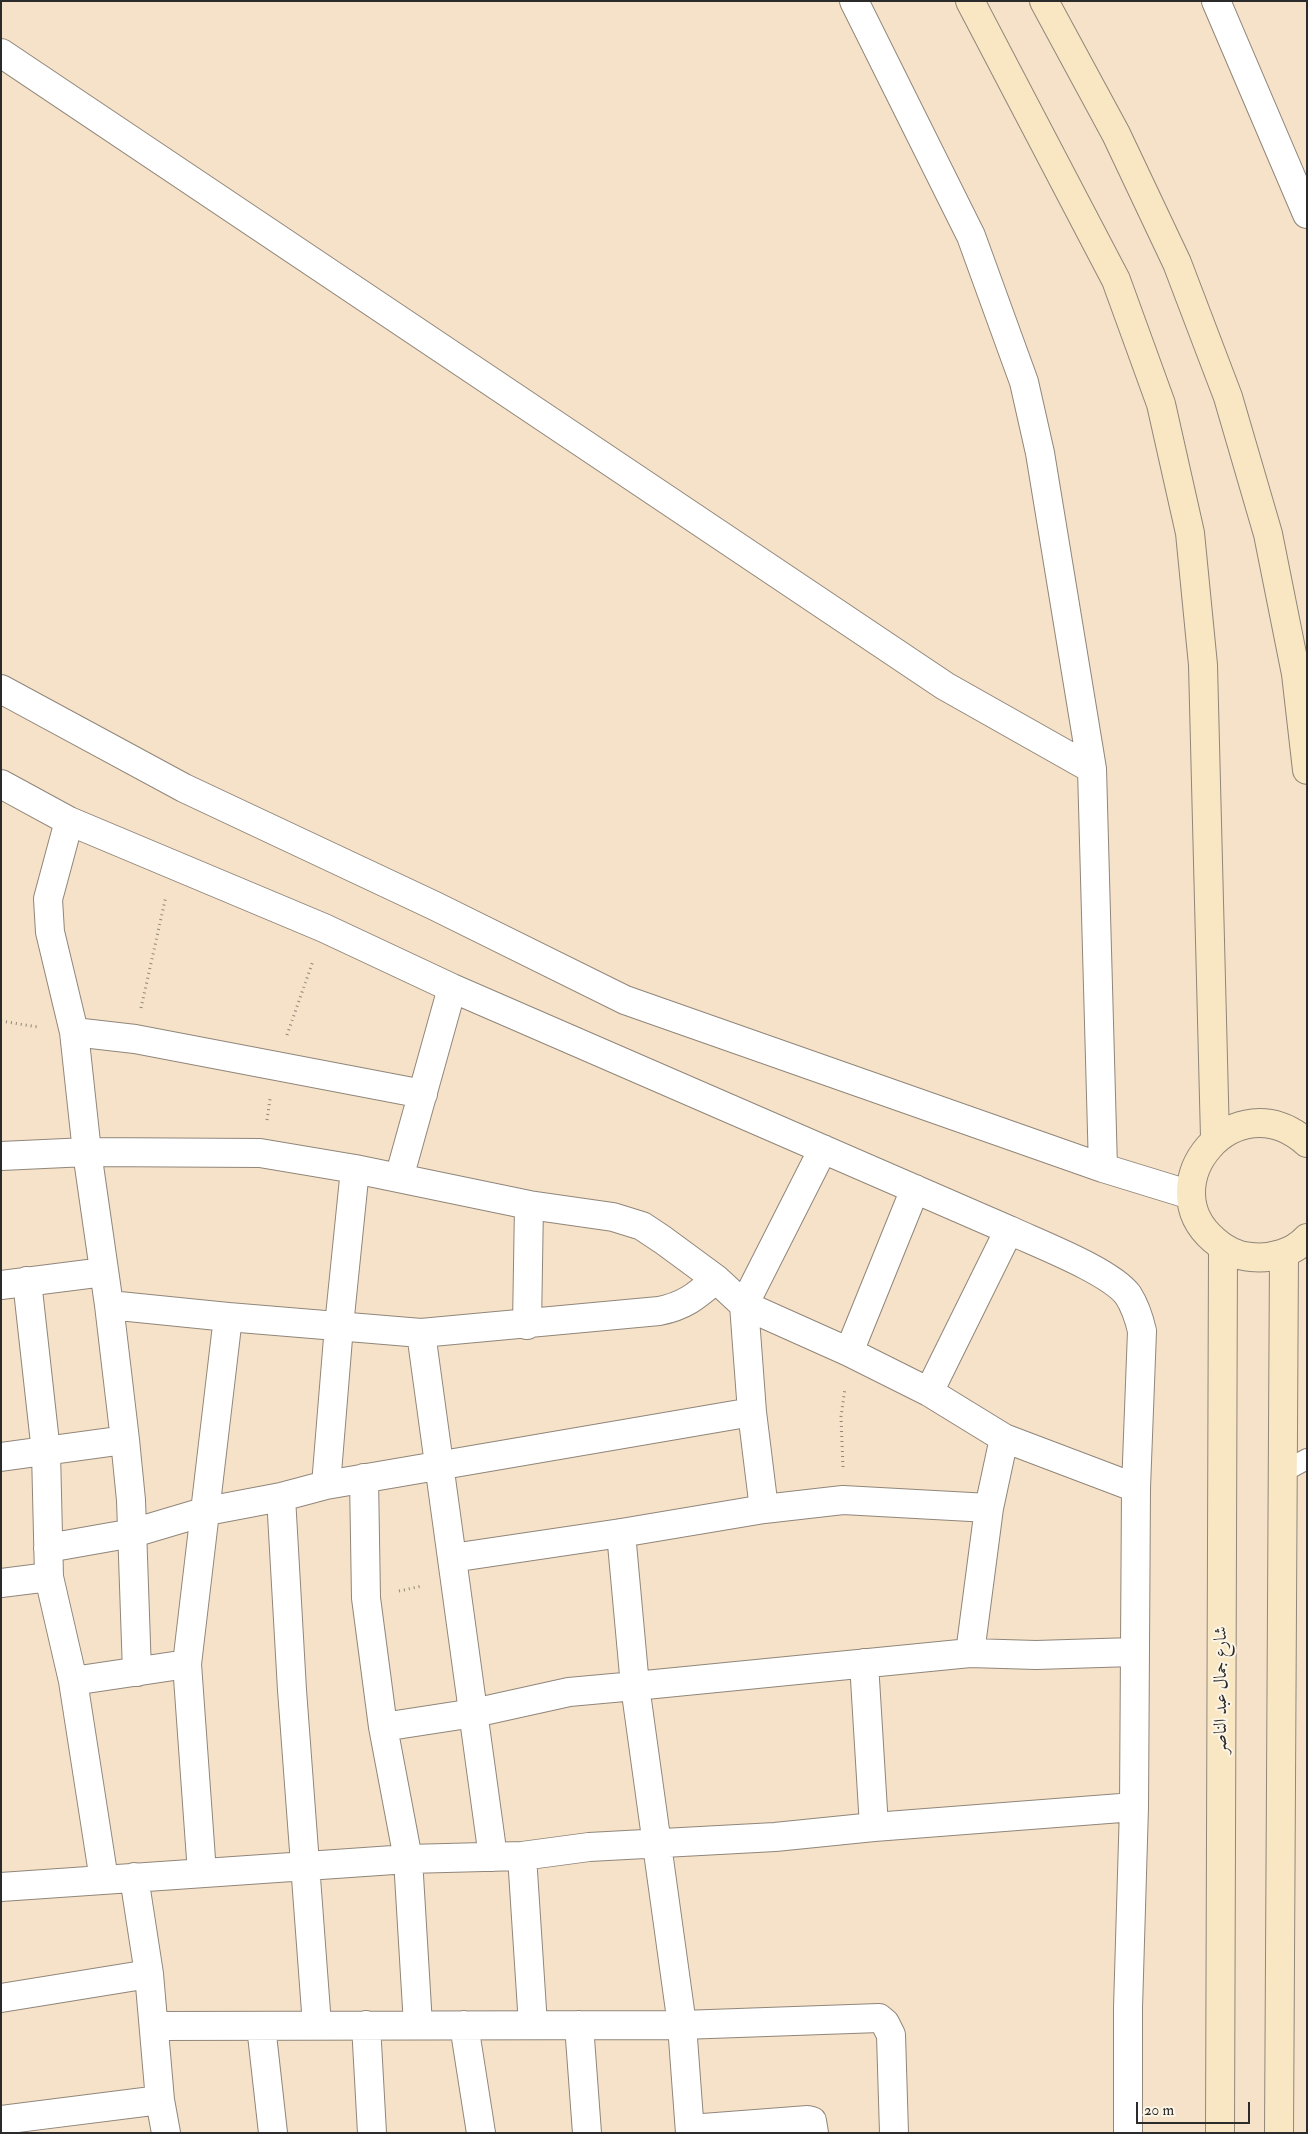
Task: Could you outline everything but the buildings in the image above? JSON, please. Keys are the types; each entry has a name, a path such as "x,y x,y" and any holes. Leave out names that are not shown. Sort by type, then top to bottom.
{"main road":[{"path":"970,1 1116,280 1161,404 1190,533 1203,665 1216,1138"},
{"path":"1044,1 1116,134 1173,255 1228,397 1268,534 1296,674 1307,770"},
{"path":"1307,1142 1296,1133 1276,1125 1255,1122 1234,1128 1216,1138 1202,1154 1193,1174 1191,1195 1196,1216 1207,1234 1223,1248 1242,1256 1264,1258 1284,1254 1307,1238"},
{"name":"شارع جمال عبد الناصر","path":"1220,2133 1223,1248"},
{"path":"1279,2133 1284,1254"}],"street":[{"path":"854,1 971,236 1024,382 1040,453 1092,769 1103,1168"},
{"path":"1216,1 1307,214"},
{"path":"1,52 937,681 1092,769"},
{"path":"1,689 184,788 435,906 625,1000 1103,1168 1191,1195"},
{"path":"1,784 70,821 324,928 452,988 1009,1230 1111,1279 1127,1294 1136,1311 1142,1331 1136,1488 1134,1808 1128,2008 1128,2133"},
{"path":"70,821 48,899 50,932 74,1032 86,1152 109,1305 125,1440 133,1533 137,1672"},
{"path":"398,1178 452,988"},
{"path":"74,1032 134,1039 276,1068 423,1094"},
{"path":"764,1509 752,1412 744,1306 823,1149"},
{"path":"1,1156 86,1152 260,1153 355,1169 529,1205 613,1218 642,1226 716,1279 744,1306 850,1352 929,1392 1004,1438 1136,1488"},
{"path":"326,1485 339,1326 355,1169"},
{"path":"850,1352 915,1190"},
{"path":"527,1324 529,1205"},
{"path":"929,1392 1009,1230"},
{"path":"104,1272 14,1283 46,1452 49,1577 73,1681 104,1880"},
{"path":"109,1305 421,1333 527,1324 676,1307 692,1299 716,1279"},
{"path":"202,1873 187,1664 228,1317"},
{"path":"421,1333 494,1857"},
{"path":"48,1548 133,1533 206,1511 281,1497 326,1485 752,1412"},
{"path":"970,1653 989,1508 1004,1438"},
{"path":"1,1457 125,1440"},
{"path":"364,1478 366,1598 382,1728 408,1859 418,2025"},
{"path":"281,1497 317,2025"},
{"path":"453,1568 622,1533 764,1509 844,1500 989,1508"},
{"path":"622,1533 635,1686 682,2025 690,2131 808,2120 812,2122 814,2133"},
{"path":"1,1582 49,1577"},
{"path":"382,1728 474,1713 569,1692 970,1653 1036,1655 1134,1652"},
{"path":"864,1663 874,1827"},
{"path":"73,1681 187,1664"},
{"path":"1,1887 408,1859 522,1856 589,1847 775,1837 874,1827 1134,1808"},
{"path":"522,1856 533,2025"},
{"path":"134,1878 149,1974 160,2100 166,2133"},
{"path":"1,1998 149,1974"},
{"path":"154,2026 682,2025 879,2018 885,2023 890,2035 894,2133"},
{"path":"366,2025 372,2133"},
{"path":"464,2025 480,2133"},
{"path":"580,2025 587,2133"},
{"path":"261,2026 273,2133"},
{"path":"1,2120 48,2123 160,2100"}],"lane":[{"path":"1283,1472 1307,1459"}],"path":[{"path":"134,1039 173,864"},
{"path":"260,1153 276,1068 324,928"},
{"path":"844,1500 841,1417 850,1352"},
{"path":"366,1598 453,1568"}]}
